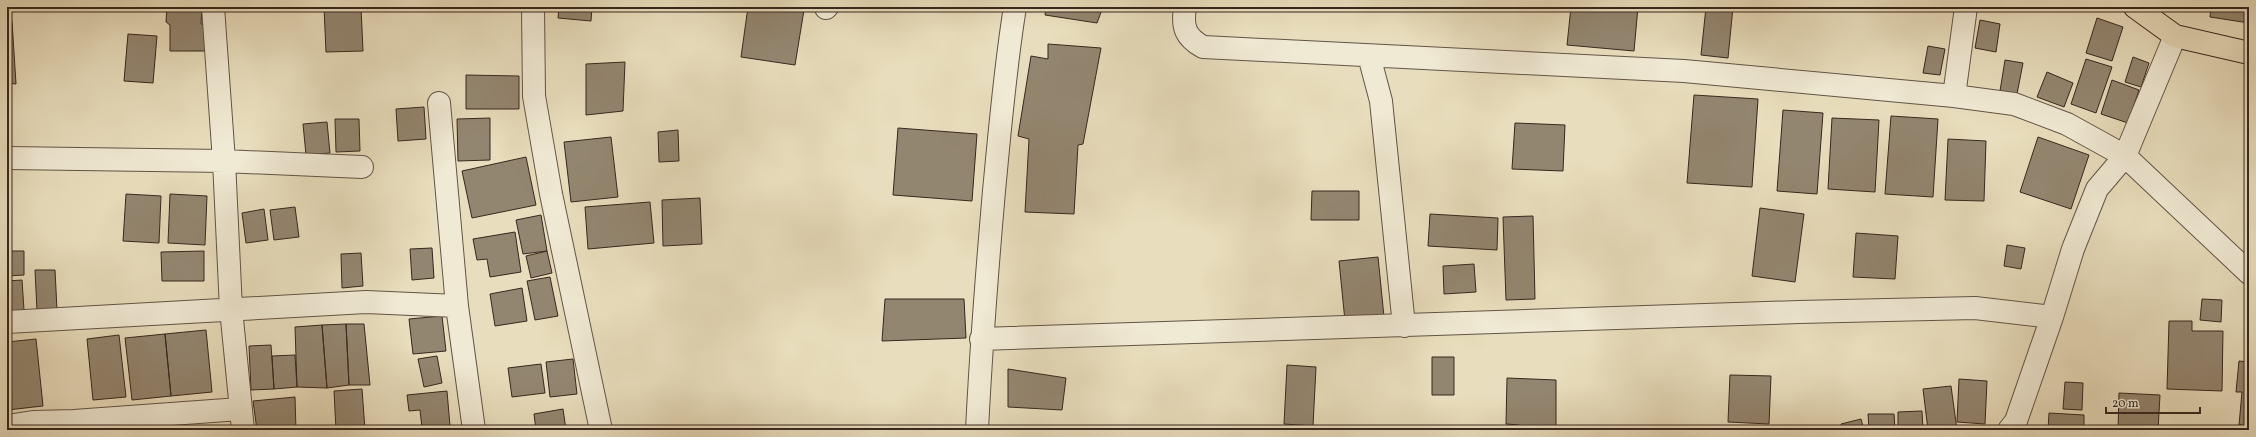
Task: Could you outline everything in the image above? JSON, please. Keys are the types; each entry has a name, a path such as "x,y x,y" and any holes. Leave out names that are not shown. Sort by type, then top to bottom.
{"main road":[{"path":"2135,7 2175,36 2249,53"}],"street":[{"path":"213,7 224,161 231,309 243,430"},
{"path":"533,7 534,96 553,202 601,430"},
{"path":"977,430 981,339 1006,63 1015,7"},
{"path":"1185,7 1184,29 1188,38 1202,47 1684,71 1954,96 2014,104 2066,124 2125,156 2249,273"},
{"path":"1954,96 1966,7"},
{"path":"2009,430 2016,421 2052,317 2072,249 2098,190 2125,156 2175,36"},
{"path":"1369,56 1381,101 1404,326"},
{"path":"439,103 457,306 474,430"},
{"path":"7,158 224,161 362,168"},
{"path":"7,322 366,302 457,306"},
{"path":"981,339 1799,312 1967,309 2052,317"},
{"path":"7,426 34,422 74,421 240,409"}],"building":[{"path":"167,7 202,7 201,24 206,24 205,51 170,51 170,25 166,22"},
{"path":"251,7 298,7 298,11"},
{"path":"324,7 361,7 363,51 326,52"},
{"path":"559,7 592,7 591,21 558,18"},
{"path":"748,7 793,7 804,10 795,65 741,57"},
{"path":"1046,7 1103,7 1097,23 1045,15"},
{"path":"1571,7 1638,7 1634,51 1567,45"},
{"path":"1706,7 1733,7 1728,58 1701,55"},
{"path":"2211,7 2249,7 2249,23 2210,17"},
{"path":"2097,18 2123,27 2112,61 2086,53"},
{"path":"1980,20 2000,24 1996,52 1975,48"},
{"path":"7,21 12,21 16,84 7,83"},
{"path":"128,34 157,36 153,83 124,81"},
{"path":"1048,44 1101,48 1083,144 1078,145 1074,214 1025,212 1029,139 1018,136 1031,56 1048,59"},
{"path":"1928,46 1945,49 1940,75 1923,73"},
{"path":"2133,57 2149,63 2141,87 2125,82"},
{"path":"2086,59 2112,67 2096,113 2071,104"},
{"path":"2005,60 2023,63 2017,94 2000,91"},
{"path":"625,62 623,111 586,115 586,64"},
{"path":"2047,72 2073,83 2064,107 2037,97"},
{"path":"466,75 519,76 519,109 466,109"},
{"path":"2112,80 2139,90 2128,123 2101,114"},
{"path":"1694,95 1758,99 1752,187 1687,183"},
{"path":"424,107 426,139 398,141 396,109"},
{"path":"1783,110 1823,113 1817,194 1777,191"},
{"path":"1891,116 1938,119 1933,197 1885,194"},
{"path":"490,118 490,160 458,161 457,119"},
{"path":"1832,118 1879,120 1875,192 1828,189"},
{"path":"335,119 359,119 360,151 336,152"},
{"path":"327,122 330,153 306,155 303,124"},
{"path":"1515,123 1565,125 1563,171 1512,169"},
{"path":"898,128 977,134 972,201 893,195"},
{"path":"678,130 679,161 659,162 658,132"},
{"path":"611,137 618,197 571,202 564,142"},
{"path":"2038,137 2089,155 2071,209 2020,192"},
{"path":"1948,139 1986,141 1984,201 1945,200"},
{"path":"526,157 536,205 472,218 462,171"},
{"path":"1312,191 1359,191 1359,220 1311,220"},
{"path":"126,194 161,196 159,243 123,241"},
{"path":"170,194 207,196 205,245 168,243"},
{"path":"700,198 702,244 663,246 662,200"},
{"path":"650,202 654,243 588,249 585,207"},
{"path":"295,207 299,237 274,240 270,210"},
{"path":"1760,208 1804,214 1795,282 1752,276"},
{"path":"264,209 268,240 246,243 242,213"},
{"path":"1430,214 1498,218 1497,250 1428,246"},
{"path":"541,215 547,251 523,254 516,220"},
{"path":"1533,216 1535,299 1506,300 1503,217"},
{"path":"515,232 521,272 490,277 487,259 477,260 473,239"},
{"path":"1856,233 1898,236 1895,279 1853,277"},
{"path":"2007,245 2025,248 2021,269 2004,266"},
{"path":"432,248 434,278 412,280 410,249"},
{"path":"7,251 24,251 24,275 7,276"},
{"path":"204,251 204,281 162,281 161,252"},
{"path":"547,251 552,273 531,278 526,256"},
{"path":"361,253 363,286 342,288 341,254"},
{"path":"1378,257 1384,317 1345,321 1339,261"},
{"path":"1474,264 1476,292 1444,294 1443,266"},
{"path":"35,270 55,270 57,310 37,311"},
{"path":"550,277 558,316 535,320 527,281"},
{"path":"22,280 24,310 7,312 7,281"},
{"path":"522,288 527,321 495,326 490,294"},
{"path":"885,299 964,299 966,338 882,341"},
{"path":"2202,299 2222,300 2221,322 2200,320"},
{"path":"442,316 446,351 413,354 409,319"},
{"path":"2169,321 2192,321 2192,331 2223,331 2222,391 2167,389"},
{"path":"346,324 364,324 370,385 349,385"},
{"path":"346,324 349,385 327,388 322,325"},
{"path":"322,325 327,388 297,387 295,327"},
{"path":"206,330 212,392 171,396 165,334"},
{"path":"165,334 171,396 132,400 125,338"},
{"path":"119,335 126,397 93,400 87,339"},
{"path":"36,339 43,406 7,410 7,342"},
{"path":"271,345 274,389 251,390 249,346"},
{"path":"295,355 297,387 274,389 272,356"},
{"path":"437,356 442,383 424,387 418,359"},
{"path":"1432,357 1454,357 1454,395 1432,395"},
{"path":"573,359 577,394 550,397 546,362"},
{"path":"2239,361 2249,362 2249,426 2239,425 2242,392 2236,392"},
{"path":"541,364 545,393 512,397 508,368"},
{"path":"1287,365 1316,367 1313,426 1284,424"},
{"path":"1008,369 1066,378 1062,410 1008,407"},
{"path":"1730,375 1771,376 1769,424 1728,422"},
{"path":"1507,378 1556,380 1556,430 1519,430 1519,425 1506,424"},
{"path":"1959,379 1987,381 1985,424 1957,422"},
{"path":"2065,382 2083,383 2082,410 2063,409"},
{"path":"1951,386 1957,430 1928,430 1923,389"},
{"path":"362,389 365,430 336,430 334,391"},
{"path":"447,391 450,426 422,428 420,410 409,411 407,395"},
{"path":"2119,393 2160,395 2158,430 2118,430"},
{"path":"295,397 296,430 257,430 253,401"},
{"path":"563,409 566,430 536,430 534,414"},
{"path":"1922,411 1923,430 1898,430 1898,412"},
{"path":"2049,413 2084,415 2084,430 2048,430"},
{"path":"1868,414 1894,414 1895,430 1869,430"},
{"path":"1861,419 1864,430 1842,430 1841,424"}]}
